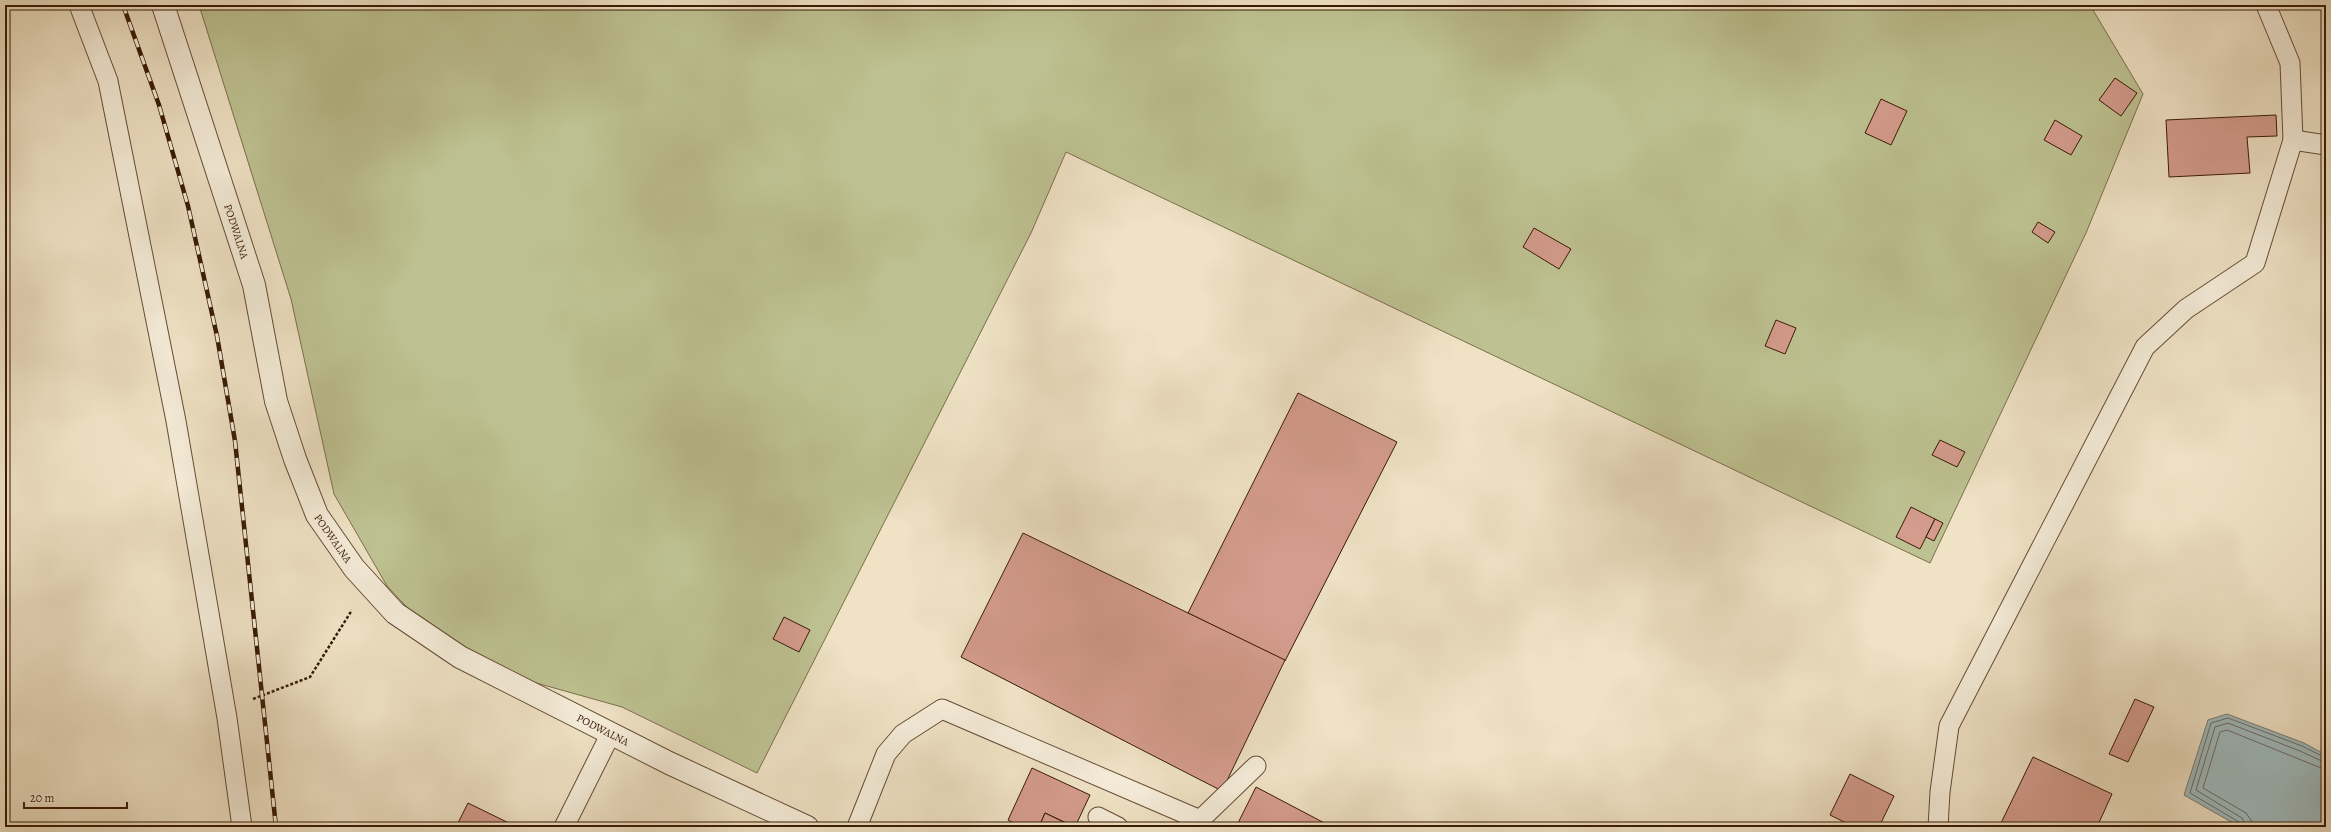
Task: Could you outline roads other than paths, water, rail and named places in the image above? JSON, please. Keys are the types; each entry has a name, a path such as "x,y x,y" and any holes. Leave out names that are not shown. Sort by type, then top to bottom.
{"street":[{"name":"PODWALNA","path":"163,5 254,285 276,401 295,459 317,516 354,568 395,614 460,657 611,732 669,763 807,827"}],"lane":[{"path":"79,5 110,89 176,421 225,709 242,827"},
{"path":"1938,827 1941,784 1949,726 1952,719 2145,347 2186,309 2254,263 2293,140 2290,63 2266,5"},
{"path":"2293,140 2326,146"},
{"path":"857,827 886,754 903,734 942,709 1200,820 1256,766"},
{"path":"564,827 611,732"},
{"path":"1098,817 1118,827"}],"water":[{"path":"2227,714 2304,743 2326,755 2326,827 2240,827 2184,795 2208,720"}],"railway":[{"path":"123,5 159,105 188,206 217,336 235,441 276,827"}]}
